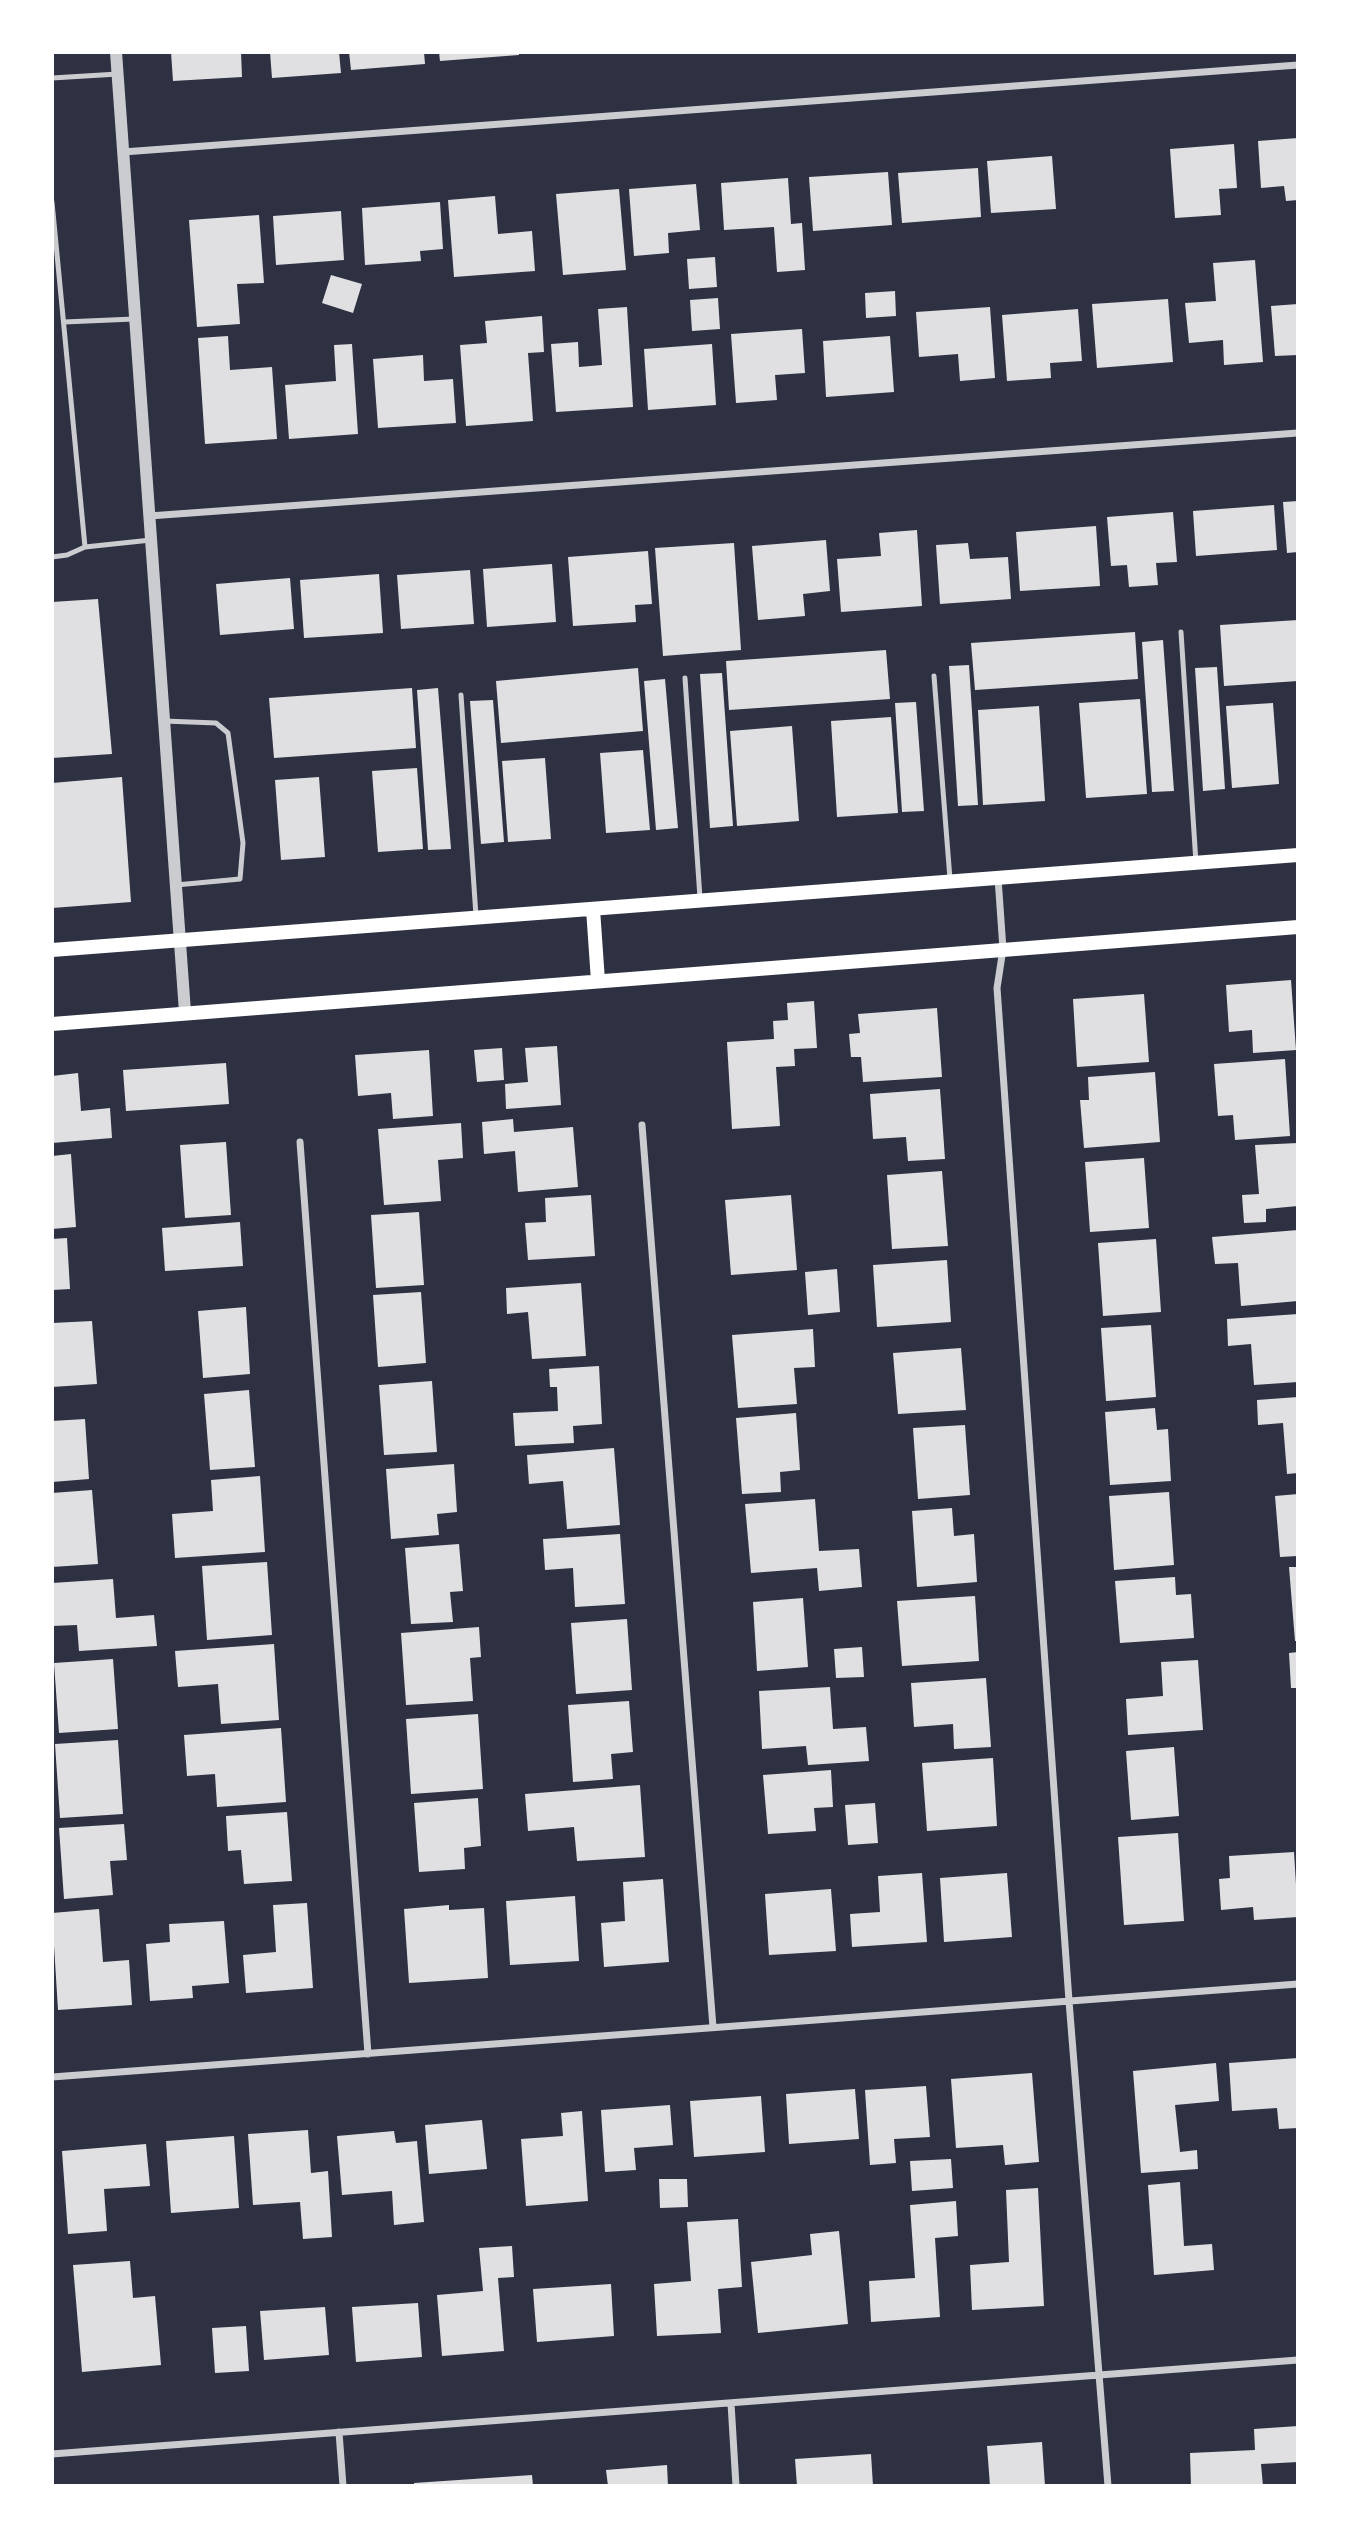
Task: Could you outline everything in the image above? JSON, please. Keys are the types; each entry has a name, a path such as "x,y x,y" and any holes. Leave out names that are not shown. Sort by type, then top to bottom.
{"main road":[{"path":"52,950 1297,855"},
{"path":"593,909 598,981"},
{"path":"52,1024 1297,927"}],"street":[{"path":"116,52 185,1012"},
{"path":"123,152 1297,65"},
{"path":"149,516 1297,433"},
{"path":"998,878 1003,949 998,988 1069,2001 1108,2486"},
{"path":"642,1125 713,2028"},
{"path":"300,1142 368,2053"},
{"path":"52,2077 1297,1983"},
{"path":"52,2454 1297,2360"},
{"path":"731,2403 736,2486"},
{"path":"339,2432 343,2486"}],"lane":[{"path":"52,78 118,74"},
{"path":"52,202 85,547"},
{"path":"64,322 135,319"},
{"path":"52,557 68,555 85,547 151,540"},
{"path":"1181,632 1196,863"},
{"path":"934,676 950,882"},
{"path":"685,678 701,901"},
{"path":"461,695 476,917"},
{"path":"164,721 216,723 228,733 243,843 240,879 176,885"}],"building":[{"path":"171,52 241,52 242,77 173,81"},
{"path":"270,52 339,52 341,73 272,78"},
{"path":"349,52 424,52 425,64 351,70"},
{"path":"439,52 519,52 519,55 440,61"},
{"path":"1298,138 1298,200 1286,201 1284,186 1261,188 1258,141"},
{"path":"1234,144 1237,188 1219,189 1221,215 1175,218 1170,149"},
{"path":"1052,156 1056,209 991,213 987,161"},
{"path":"978,168 981,217 902,223 898,173"},
{"path":"888,172 892,225 813,231 809,177"},
{"path":"788,178 791,224 802,223 805,270 777,272 774,227 724,230 721,183"},
{"path":"696,184 700,230 668,233 669,253 634,256 629,189"},
{"path":"619,189 626,270 563,275 556,194"},
{"path":"495,196 498,234 532,231 535,271 454,277 448,200"},
{"path":"440,202 443,249 420,251 421,261 365,265 362,208"},
{"path":"341,211 344,260 276,265 273,216"},
{"path":"259,215 264,283 237,284 240,324 197,327 189,220"},
{"path":"715,257 717,287 689,289 687,259"},
{"path":"1255,260 1263,362 1224,365 1223,340 1189,343 1185,303 1216,301 1213,263"},
{"path":"331,275 362,284 353,313 322,303"},
{"path":"895,291 896,316 866,318 865,293"},
{"path":"718,298 720,329 692,331 690,300"},
{"path":"1168,299 1173,362 1097,368 1092,304"},
{"path":"1298,304 1298,355 1275,356 1271,306"},
{"path":"627,307 633,407 556,412 551,344 578,342 579,367 602,365 598,309"},
{"path":"990,307 995,378 960,381 958,354 919,357 916,312"},
{"path":"1078,309 1082,361 1050,363 1051,378 1007,381 1002,315"},
{"path":"542,316 544,352 528,353 533,421 466,426 460,345 487,343 485,321"},
{"path":"802,329 805,373 775,375 777,400 736,403 731,334"},
{"path":"228,336 230,370 272,367 277,439 205,444 198,338"},
{"path":"890,336 894,392 826,397 823,341"},
{"path":"352,344 358,434 289,439 285,385 336,381 334,345"},
{"path":"712,344 716,405 648,410 644,349"},
{"path":"423,355 424,381 453,379 456,423 378,428 373,359"},
{"path":"1298,501 1298,552 1287,553 1283,502"},
{"path":"1274,505 1277,550 1196,556 1193,511"},
{"path":"1173,512 1177,562 1156,563 1158,585 1129,587 1127,565 1111,566 1107,517"},
{"path":"1096,526 1100,586 1020,591 1016,532"},
{"path":"917,530 922,606 841,612 837,559 881,556 879,533"},
{"path":"826,540 830,591 803,594 805,616 758,620 752,546"},
{"path":"734,543 741,650 663,656 655,548"},
{"path":"968,543 970,559 1008,557 1011,599 940,604 936,545"},
{"path":"648,551 652,604 635,605 636,622 573,626 568,557"},
{"path":"552,564 556,622 487,627 483,569"},
{"path":"470,570 474,624 401,629 397,575"},
{"path":"379,574 383,633 304,638 300,580"},
{"path":"290,578 294,629 220,635 216,584"},
{"path":"98,599 112,754 52,758 52,602"},
{"path":"1298,620 1298,681 1224,686 1220,625"},
{"path":"1135,632 1138,679 975,690 971,643"},
{"path":"1163,640 1174,791 1152,792 1142,642"},
{"path":"886,650 890,699 729,710 726,661"},
{"path":"969,665 978,805 958,806 949,666"},
{"path":"1217,667 1225,789 1203,791 1195,668"},
{"path":"638,668 643,731 501,743 496,681"},
{"path":"722,673 733,826 710,828 700,674"},
{"path":"665,679 678,828 656,830 644,681"},
{"path":"412,688 416,748 274,758 269,698"},
{"path":"438,688 451,849 428,850 417,690"},
{"path":"1140,699 1147,794 1086,798 1079,703"},
{"path":"493,700 504,842 481,844 470,701"},
{"path":"916,702 924,811 902,812 895,703"},
{"path":"1273,703 1279,784 1232,788 1226,706"},
{"path":"1039,706 1045,801 983,805 978,710"},
{"path":"891,717 898,813 837,817 831,721"},
{"path":"792,726 799,821 737,826 730,731"},
{"path":"643,750 650,830 606,833 600,753"},
{"path":"545,758 551,839 508,842 502,761"},
{"path":"417,768 423,849 378,852 372,771"},
{"path":"122,777 131,902 52,908 52,783"},
{"path":"319,777 325,857 281,860 275,780"},
{"path":"1291,980 1296,1050 1253,1053 1252,1030 1229,1032 1226,985"},
{"path":"1144,994 1149,1062 1077,1067 1073,999"},
{"path":"814,1001 817,1048 794,1049 795,1066 776,1067 780,1126 732,1129 727,1042 774,1039 773,1021 788,1020 787,1003"},
{"path":"937,1008 942,1077 863,1082 861,1057 851,1057 849,1034 860,1033 858,1014"},
{"path":"557,1046 561,1105 506,1109 505,1084 528,1082 525,1048"},
{"path":"502,1048 504,1080 477,1082 474,1050"},
{"path":"429,1050 433,1116 393,1119 391,1093 358,1096 355,1055"},
{"path":"1285,1059 1290,1136 1235,1140 1233,1115 1218,1116 1214,1064"},
{"path":"226,1063 229,1104 126,1111 123,1070"},
{"path":"1155,1072 1160,1142 1084,1148 1080,1100 1089,1100 1088,1077"},
{"path":"78,1073 81,1111 110,1108 112,1138 52,1143 52,1076"},
{"path":"940,1089 945,1159 908,1161 906,1137 873,1139 870,1094"},
{"path":"513,1119 514,1132 573,1127 578,1187 518,1192 515,1151 484,1154 482,1122"},
{"path":"461,1123 463,1158 438,1160 441,1201 384,1205 378,1129"},
{"path":"226,1142 231,1215 185,1218 180,1145"},
{"path":"1298,1143 1298,1206 1266,1209 1266,1222 1244,1223 1242,1195 1259,1194 1255,1145"},
{"path":"71,1154 76,1227 52,1229 52,1156"},
{"path":"1144,1158 1149,1228 1090,1232 1085,1162"},
{"path":"942,1171 948,1246 892,1249 887,1175"},
{"path":"591,1195 595,1256 528,1260 525,1223 546,1222 545,1198"},
{"path":"791,1195 797,1270 731,1275 725,1200"},
{"path":"419,1212 424,1285 376,1288 371,1215"},
{"path":"240,1222 243,1266 165,1271 162,1228"},
{"path":"1298,1230 1298,1301 1241,1306 1238,1263 1215,1264 1212,1237"},
{"path":"67,1238 70,1289 52,1290 52,1239"},
{"path":"1156,1239 1161,1312 1103,1316 1098,1243"},
{"path":"947,1260 951,1322 877,1327 873,1265"},
{"path":"837,1269 840,1312 808,1315 805,1272"},
{"path":"581,1283 586,1356 532,1359 528,1312 507,1314 506,1288"},
{"path":"421,1292 426,1363 378,1367 373,1295"},
{"path":"246,1307 250,1374 203,1378 198,1311"},
{"path":"1298,1314 1298,1382 1254,1385 1251,1344 1228,1346 1227,1319"},
{"path":"92,1321 97,1384 52,1387 52,1323"},
{"path":"1151,1325 1156,1397 1106,1401 1101,1328"},
{"path":"813,1329 815,1367 794,1368 797,1404 738,1408 732,1335"},
{"path":"961,1348 966,1410 898,1414 893,1353"},
{"path":"599,1366 602,1424 573,1426 574,1443 515,1446 513,1413 558,1411 557,1387 550,1387 549,1369"},
{"path":"432,1381 437,1452 384,1455 379,1385"},
{"path":"249,1390 255,1467 210,1470 204,1394"},
{"path":"1298,1397 1298,1473 1287,1474 1283,1423 1258,1425 1257,1400"},
{"path":"1155,1408 1157,1430 1168,1429 1171,1481 1110,1485 1105,1412"},
{"path":"796,1413 800,1470 780,1472 781,1492 742,1494 736,1418"},
{"path":"85,1419 89,1479 52,1482 52,1421"},
{"path":"965,1425 970,1495 918,1499 913,1428"},
{"path":"614,1448 620,1525 567,1529 563,1481 529,1484 527,1455"},
{"path":"454,1464 457,1512 437,1514 439,1535 391,1539 386,1469"},
{"path":"260,1476 265,1552 175,1558 172,1514 213,1511 211,1480"},
{"path":"92,1490 98,1564 52,1567 52,1493"},
{"path":"1169,1492 1174,1565 1114,1570 1109,1496"},
{"path":"1298,1494 1298,1556 1280,1557 1275,1496"},
{"path":"815,1499 819,1551 859,1549 862,1587 819,1591 817,1568 751,1573 745,1504"},
{"path":"952,1508 954,1536 974,1534 977,1582 917,1587 912,1511"},
{"path":"620,1534 625,1604 575,1607 573,1568 545,1570 543,1539"},
{"path":"459,1544 463,1591 450,1592 453,1622 411,1624 405,1548"},
{"path":"267,1562 272,1635 207,1640 202,1566"},
{"path":"1289,1567 1298,1567 1298,1641 1295,1641"},
{"path":"1175,1577 1176,1595 1191,1594 1194,1638 1120,1643 1115,1581"},
{"path":"113,1579 116,1618 154,1615 157,1646 79,1651 77,1625 52,1626 52,1583"},
{"path":"975,1596 979,1661 902,1666 897,1601"},
{"path":"803,1598 808,1667 757,1671 753,1602"},
{"path":"627,1619 632,1690 576,1694 571,1623"},
{"path":"479,1627 481,1657 470,1658 473,1701 406,1705 401,1633"},
{"path":"274,1644 279,1720 221,1724 218,1684 178,1687 175,1651"},
{"path":"862,1647 864,1677 836,1678 834,1649"},
{"path":"1298,1652 1298,1688 1291,1688 1289,1653"},
{"path":"113,1659 118,1729 59,1733 54,1663"},
{"path":"1198,1660 1203,1730 1128,1735 1126,1699 1163,1696 1161,1662"},
{"path":"986,1678 991,1747 954,1749 953,1724 914,1727 911,1683"},
{"path":"830,1687 833,1729 866,1727 869,1761 808,1765 806,1746 762,1749 759,1691"},
{"path":"629,1701 633,1752 611,1754 613,1779 573,1782 568,1705"},
{"path":"478,1714 483,1789 411,1794 406,1719"},
{"path":"281,1728 286,1802 217,1807 215,1774 187,1776 184,1735"},
{"path":"118,1740 123,1814 60,1818 55,1744"},
{"path":"1174,1747 1179,1816 1131,1820 1126,1751"},
{"path":"993,1758 997,1826 927,1831 922,1763"},
{"path":"831,1770 833,1807 814,1808 816,1831 768,1834 763,1775"},
{"path":"640,1785 645,1857 577,1861 574,1827 528,1831 525,1794"},
{"path":"478,1798 481,1846 464,1848 465,1869 419,1872 414,1803"},
{"path":"875,1803 878,1843 848,1845 845,1805"},
{"path":"287,1812 292,1881 244,1884 241,1850 228,1851 226,1816"},
{"path":"124,1824 127,1860 110,1861 113,1895 64,1899 59,1828"},
{"path":"1178,1833 1184,1921 1124,1925 1118,1837"},
{"path":"1294,1852 1298,1917 1254,1920 1253,1907 1221,1910 1219,1879 1230,1878 1229,1856"},
{"path":"922,1873 927,1942 852,1947 850,1914 880,1912 878,1876"},
{"path":"1007,1873 1012,1937 944,1942 940,1878"},
{"path":"663,1879 669,1962 604,1967 601,1923 625,1921 623,1882"},
{"path":"831,1889 836,1951 769,1955 765,1894"},
{"path":"575,1896 579,1961 510,1965 506,1901"},
{"path":"307,1903 313,1988 246,1993 243,1955 276,1952 273,1905"},
{"path":"449,1905 449,1910 484,1908 488,1978 409,1983 404,1909"},
{"path":"99,1909 103,1962 129,1960 132,2005 58,2010 52,1913"},
{"path":"224,1921 229,1983 192,1986 193,1998 150,2001 146,1944 170,1942 169,1924"},
{"path":"1298,2058 1298,2128 1279,2129 1277,2108 1232,2111 1229,2063"},
{"path":"1216,2063 1219,2101 1175,2105 1180,2152 1197,2150 1198,2169 1141,2173 1133,2071"},
{"path":"1032,2073 1039,2162 1005,2165 1003,2145 956,2148 951,2079"},
{"path":"926,2086 930,2137 894,2139 896,2163 870,2165 865,2090"},
{"path":"855,2089 859,2139 789,2144 786,2094"},
{"path":"761,2096 765,2152 694,2157 690,2101"},
{"path":"670,2105 673,2145 634,2148 636,2170 605,2172 601,2110"},
{"path":"582,2111 588,2201 526,2206 521,2139 563,2136 561,2113"},
{"path":"482,2120 487,2169 429,2174 425,2125"},
{"path":"308,2130 311,2173 328,2171 332,2237 303,2239 300,2202 253,2205 248,2134"},
{"path":"394,2131 396,2143 417,2141 424,2222 394,2225 392,2191 342,2195 337,2136"},
{"path":"234,2136 239,2208 171,2213 166,2141"},
{"path":"146,2144 150,2186 104,2189 107,2231 68,2234 62,2151"},
{"path":"951,2159 953,2188 912,2191 910,2161"},
{"path":"659,2179 687,2179 688,2207 660,2208"},
{"path":"1180,2182 1184,2246 1212,2244 1214,2270 1154,2275 1148,2185"},
{"path":"1038,2188 1044,2306 972,2310 970,2265 1009,2262 1006,2190"},
{"path":"956,2201 958,2236 935,2238 940,2317 871,2322 869,2281 915,2278 910,2205"},
{"path":"738,2219 742,2287 718,2289 721,2333 657,2336 654,2284 691,2281 687,2222"},
{"path":"839,2231 848,2324 758,2333 751,2262 812,2255 810,2234"},
{"path":"512,2246 514,2277 498,2278 504,2351 442,2356 437,2295 483,2291 479,2248"},
{"path":"130,2261 133,2298 155,2296 161,2365 82,2372 73,2265"},
{"path":"611,2284 614,2336 537,2342 533,2289"},
{"path":"418,2303 422,2357 356,2362 352,2307"},
{"path":"325,2307 329,2355 264,2360 260,2311"},
{"path":"246,2326 249,2371 215,2373 212,2328"},
{"path":"1298,2426 1298,2462 1261,2464 1263,2486 1191,2486 1190,2453 1255,2450 1254,2429"},
{"path":"1042,2442 1045,2486 990,2486 987,2446"},
{"path":"871,2454 873,2486 797,2486 795,2459"},
{"path":"667,2465 668,2486 608,2486 606,2470"},
{"path":"532,2475 533,2486 414,2486 414,2483"}]}
